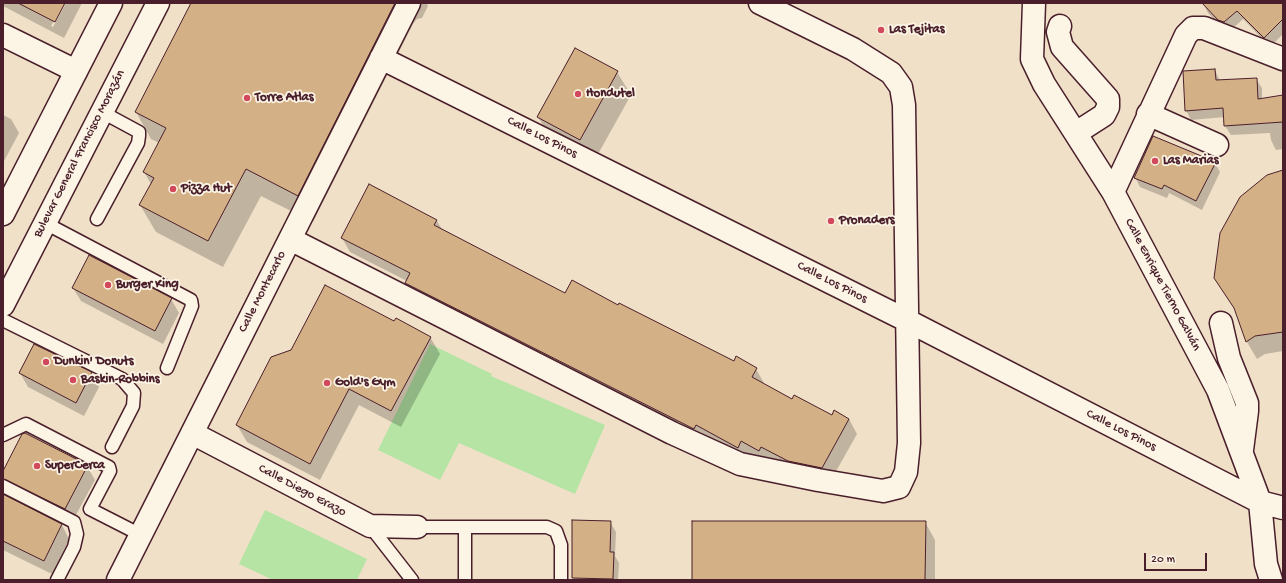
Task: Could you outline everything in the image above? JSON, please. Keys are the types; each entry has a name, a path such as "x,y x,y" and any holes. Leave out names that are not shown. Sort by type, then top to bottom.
{"street":[{"path":"3,214 110,3"},
{"name":"Bulevar General Francisco Morazán","path":"3,305 158,3"},
{"name":"Calle Montecarlo","path":"118,580 409,3"},
{"name":"Calle Enrique Tierno Galván","path":"1034,3 1032,59 1044,84 1113,192 1218,390 1260,502 1266,564 1271,580"},
{"path":"290,239 672,433 740,464 818,480 883,491 899,487 906,472 909,444 904,105 901,87 891,73 853,49 769,5"},
{"path":"1060,26 1058,32 1062,47 1108,99 1108,107 1104,115 1076,133"},
{"path":"1113,192 1186,35 1193,28 1204,28 1283,59"},
{"path":"3,34 76,71"},
{"name":"Calle Los Pinos","path":"381,58 908,321 1260,502 1283,508"},
{"path":"1148,114 1217,144"},
{"path":"1221,323 1230,358 1247,403 1241,453"},
{"name":"Calle Diego Erazo","path":"192,433 370,526 417,527"}],"lane":[{"path":"97,218 138,143 140,136 139,132 102,112"},
{"path":"45,223 191,300 192,306 167,368"},
{"path":"3,320 122,379 134,392 133,406 112,447"},
{"path":"3,435 26,424 108,467 110,471 90,509 141,535"},
{"path":"3,486 74,522 77,534 74,547 57,580"},
{"path":"370,526 412,580"},
{"path":"417,527 547,527 556,531 561,545 561,580"},
{"path":"465,527 465,580"}],"green space":[{"path":"430,344 492,374 491,376 605,425 575,494 459,443 440,480 378,450"},
{"path":"265,510 367,559 357,580 273,580 239,564"}],"building":[{"path":"18,3 65,3 55,22"},
{"name":"Torre Atlas","path":"191,3 395,3 298,196 246,169 208,241 139,205 154,178 143,172 166,128 135,112"},
{"path":"1202,3 1283,3 1283,19 1264,38 1237,11 1224,22 1218,20"},
{"name":"Hondutel","path":"575,48 618,71 580,140 537,117"},
{"path":"1215,69 1216,80 1257,78 1258,99 1283,95 1283,122 1224,126 1223,108 1185,111 1183,71"},
{"path":"1153,136 1216,162 1196,201 1164,185 1162,189 1134,178"},
{"path":"1283,170 1283,332 1255,336 1246,342 1234,308 1214,278 1220,233 1240,197 1267,175"},
{"path":"369,184 437,220 434,225 565,293 572,280 618,305 619,303 734,361 736,356 757,368 752,377 792,399 794,395 832,415 834,410 849,419 822,468 788,461 761,447 759,451 741,441 738,448 696,425 694,429 405,283 410,273 341,238"},
{"path":"89,255 172,298 155,331 72,288"},
{"path":"325,285 394,321 396,318 431,337 391,411 349,389 310,464 236,425 271,357 291,350"},
{"path":"34,344 92,372 76,403 19,373"},
{"path":"25,433 88,465 65,509 3,479 3,471 22,434"},
{"path":"3,494 62,524 44,561 3,541"},
{"path":"572,520 611,521 610,552 614,552 613,579 572,578"},
{"path":"692,521 926,521 925,580 692,580"}],"place":[{"name":"Las Tejitas","path":"881,30"},
{"name":"Hondutel","path":"578,94"},
{"name":"Torre Atlas","path":"247,98"},
{"name":"Las Marias","path":"1155,161"},
{"name":"Pizza Hut","path":"173,189"},
{"name":"Pronaders","path":"831,221"},
{"name":"Burger King","path":"108,285"},
{"name":"Dunkin' Donuts","path":"46,362"},
{"name":"Baskin-Robbins","path":"73,380"},
{"name":"Gold's Gym","path":"327,383"},
{"name":"SuperCerca","path":"37,466"}]}
